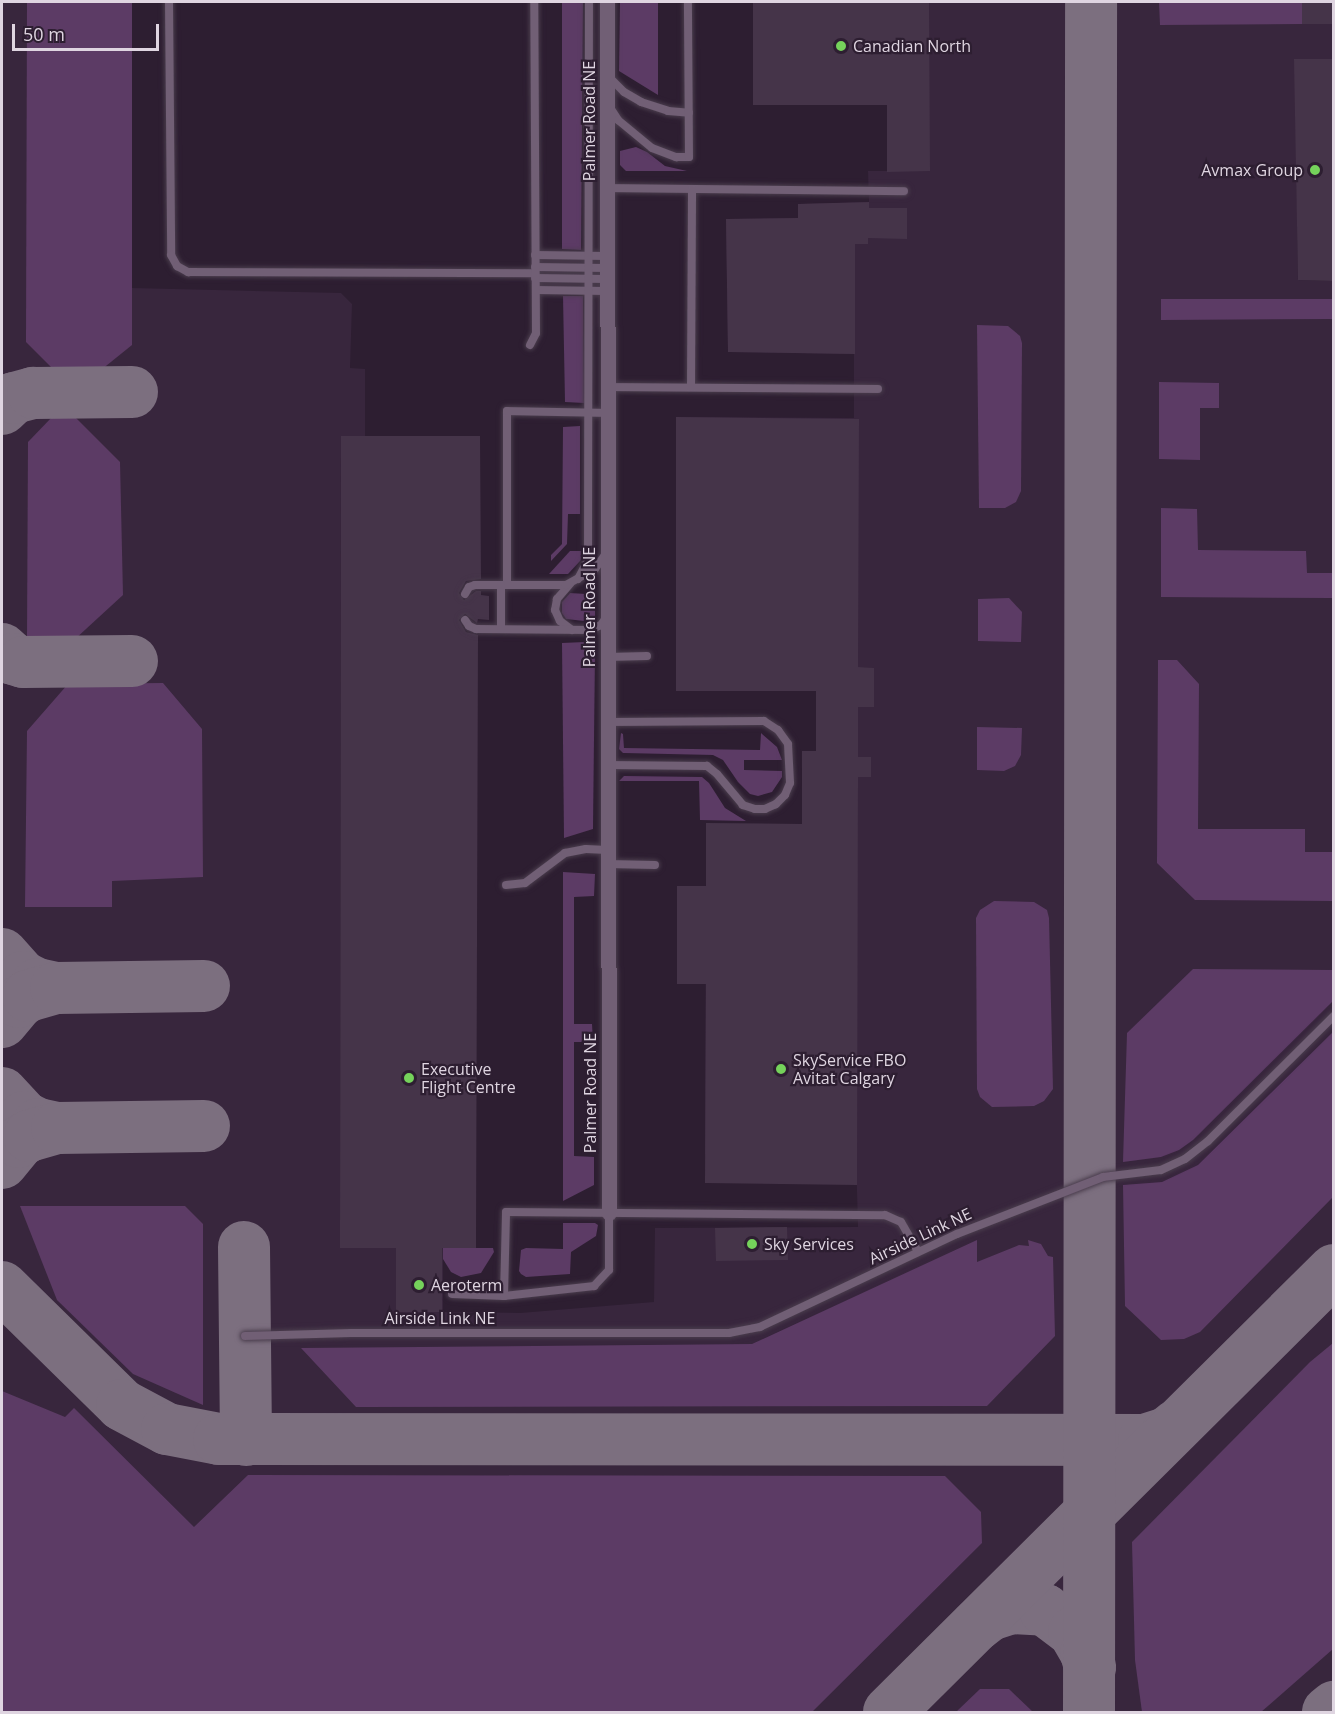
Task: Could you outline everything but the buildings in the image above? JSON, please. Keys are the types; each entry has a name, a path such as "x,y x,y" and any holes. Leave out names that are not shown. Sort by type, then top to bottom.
{"street":[{"name":"Palmer Road NE","path":"607,2 609,1213"}],"lane":[{"path":"169,2 171,255 177,266 188,272 535,273 587,279 606,273"},
{"path":"530,345 536,333 534,2"},
{"path":"574,630 560,621 555,610 561,593 576,580 588,560 589,2"},
{"path":"607,104 618,120 652,148 676,157 689,157 688,2"},
{"path":"607,75 624,92 641,102 668,111 689,113"},
{"path":"607,188 904,191"},
{"path":"691,387 692,189"},
{"path":"535,255 588,255 606,273"},
{"path":"535,273 588,267 606,273"},
{"path":"536,291 587,291 606,273"},
{"path":"606,387 878,389"},
{"path":"501,629 507,411 607,413"},
{"path":"465,594 472,585 561,586 595,569 607,550"},
{"path":"465,620 472,628 574,630 596,629 607,614"},
{"path":"607,657 647,656"},
{"path":"607,722 764,721 778,730 788,744 790,783 785,795 776,804 765,809 754,809 737,799 717,774 707,766 607,765"},
{"path":"506,885 525,883 565,853 586,849 607,857 655,865"},
{"name":"Airside Link NE","path":"245,1336 363,1333 729,1333 760,1327 957,1233 1103,1177 1161,1170 1185,1159 1208,1141 1334,1016"},
{"path":"504,1296 506,1212 885,1215 901,1222 918,1252"},
{"path":"452,1294 504,1296 587,1288 600,1282 609,1270 609,1213"}],"shaded area":[{"path":"2,2 132,2 132,288 341,293 352,304 350,368 365,369 365,436 341,436 340,1247 443,1248 443,1312 520,1313 654,1302 655,1228 858,1227 856,1155 705,1154 706,873 857,875 858,777 871,776 871,757 858,757 858,707 874,707 873,668 816,667 816,691 676,691 676,417 854,418 854,354 728,352 726,219 798,218 798,204 869,202 868,171 887,171 887,105 753,105 753,2 1302,2 1302,24 1333,24 1333,59 1295,59 1298,280 1334,281 1333,1712 2,1712"},
{"path":"27,2 132,2 132,345 101,370 54,370 26,342"},
{"path":"562,2 583,2 581,250 562,249"},
{"path":"620,2 658,2 658,95 619,71"},
{"path":"1159,2 1302,2 1302,24 1160,25"},
{"path":"636,147 647,152 665,166 687,171 626,171 620,165 620,151"},
{"path":"563,296 583,296 584,403 565,402"},
{"path":"1161,299 1333,299 1333,319 1161,320"},
{"path":"977,325 1008,326 1020,336 1022,343 1021,491 1016,502 1005,508 979,508"},
{"path":"1159,382 1219,383 1219,408 1200,408 1200,460 1159,459"},
{"path":"53,416 74,416 120,462 123,595 74,640 27,639 28,442"},
{"path":"580,426 580,514 568,514 567,544 551,561 551,555 562,544 563,427"},
{"path":"1161,508 1197,509 1198,550 1306,551 1307,573 1333,573 1333,598 1161,597"},
{"path":"570,551 581,551 581,560 568,574 549,574"},
{"path":"570,593 586,594 595,598 595,616 584,621 566,619 562,613 562,602"},
{"path":"1009,598 1022,612 1021,642 978,641 978,599"},
{"path":"585,642 595,651 593,829 564,838 562,643"},
{"path":"1158,660 1177,660 1199,684 1198,829 1305,829 1305,852 1333,852 1333,901 1195,900 1157,863"},
{"path":"163,683 202,729 203,877 112,881 112,907 25,907 27,731 68,684"},
{"path":"977,727 1022,728 1021,755 1015,766 1004,771 977,770"},
{"path":"621,733 624,748 760,750 761,733 777,747 782,760 744,760 744,770 782,771 782,777 772,792 758,796 750,794 738,782 723,760 713,755 623,753 619,749"},
{"path":"624,776 702,777 709,783 725,808 746,821 700,820 699,781 619,781"},
{"path":"563,872 595,874 594,896 574,897 574,1024 592,1024 593,1042 574,1042 574,1156 594,1157 594,1185 563,1201"},
{"path":"994,901 1034,902 1047,910 1049,918 1053,1089 1044,1101 1034,1106 992,1107 980,1097 977,1089 976,918 980,910"},
{"path":"1193,969 1333,970 1333,1001 1193,1140 1179,1150 1161,1157 1123,1162 1127,1033"},
{"path":"1333,1032 1333,1197 1200,1332 1184,1339 1161,1340 1125,1306 1123,1185 1162,1182 1198,1165"},
{"path":"20,1206 185,1206 203,1224 203,1405 133,1374 57,1300"},
{"path":"563,1223 595,1223 598,1225 596,1236 571,1252 570,1274 526,1277 521,1274 519,1271 521,1250 526,1248 563,1249"},
{"path":"977,1240 977,1262 1019,1245 1029,1246 1028,1240 1041,1244 1048,1256 1053,1257 1055,1336 987,1406 356,1407 301,1348 752,1344"},
{"path":"443,1248 493,1248 494,1252 481,1273 461,1277 451,1272 443,1259"},
{"path":"1333,1343 1333,1649 1261,1712 1142,1712 1135,1660 1132,1542 1310,1362"},
{"path":"2,1391 65,1417 74,1408 194,1527 248,1475 945,1476 981,1512 982,1543 812,1712 2,1712"},
{"path":"980,1689 1009,1689 1033,1712 956,1712"}],"taxiway":[{"path":"1089,1712 1091,2"},
{"path":"2,409 14,398 33,393 132,392"},
{"path":"2,649 13,659 23,662 132,661"},
{"path":"2,954 23,977 37,984 56,988"},
{"path":"2,1022 19,1002 28,996 56,988 204,986"},
{"path":"2,1093 24,1117 38,1124 57,1128"},
{"path":"2,1163 19,1142 29,1136 57,1128 204,1126"},
{"path":"244,1247 246,1440"},
{"path":"889,1712 1334,1270"},
{"path":"2,1287 122,1405 167,1429 219,1439 1144,1440 1167,1433 1177,1425"},
{"path":"977,1625 990,1615 1011,1608 1045,1610 1074,1632 1086,1653 1090,1667"},
{"path":"1328,1712 1334,1707"}],"place":[{"name":"Canadian North","path":"841,46"},
{"name":"Avmax Group","path":"1315,170"},
{"name":"SkyService FBO Avitat Calgary","path":"781,1069"},
{"name":"Executive Flight Centre","path":"409,1078"},
{"name":"Sky Services","path":"752,1244"},
{"name":"Aeroterm","path":"419,1285"}]}
